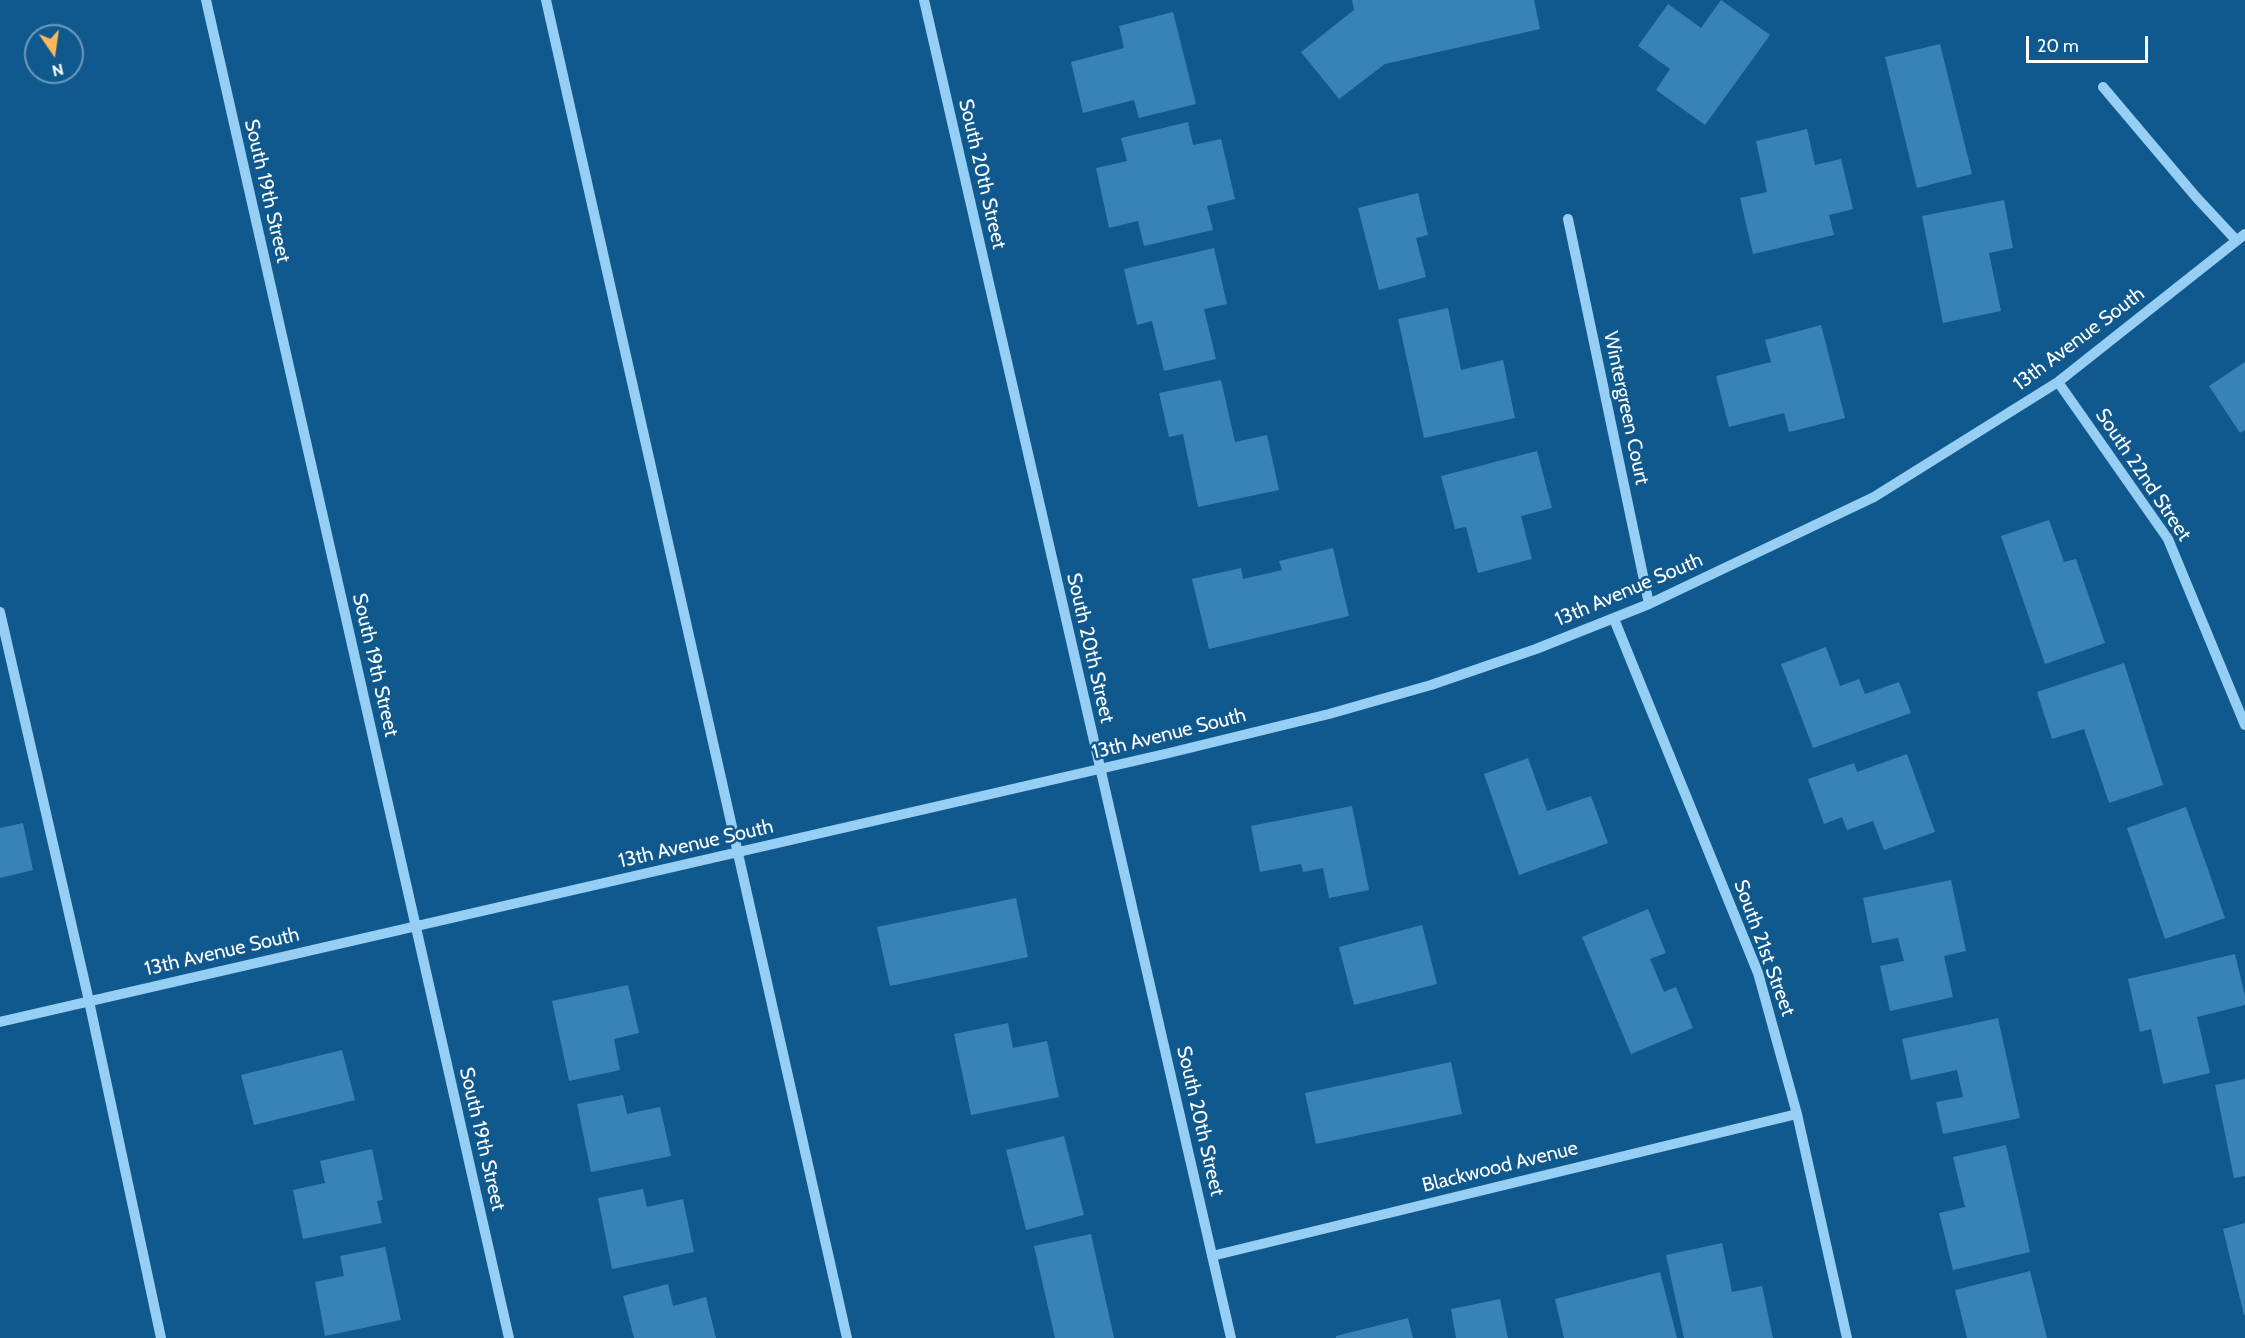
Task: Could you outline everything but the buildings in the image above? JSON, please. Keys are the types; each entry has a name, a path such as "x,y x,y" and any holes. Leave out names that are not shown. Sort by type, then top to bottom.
{"street":[{"name":"South 19th Street","path":"206,0 508,1338"},
{"path":"546,0 847,1338"},
{"name":"South 20th Street","path":"924,0 1231,1338"},
{"path":"2103,87 2196,197 2240,237"},
{"name":"Wintergreen Court","path":"1568,219 1648,604"},
{"name":"13th Avenue South","path":"0,1022 1100,770 1329,714 1420,688 1536,649 1648,604 1874,497 2058,382 2240,237"},
{"name":"South 22nd Street","path":"2058,382 2168,539 2245,725"},
{"path":"0,612 89,1001 161,1338"},
{"name":"South 21st Street","path":"1614,619 1758,973 1797,1114 1847,1338"},
{"name":"Blackwood Avenue","path":"1212,1256 1797,1114"}]}
